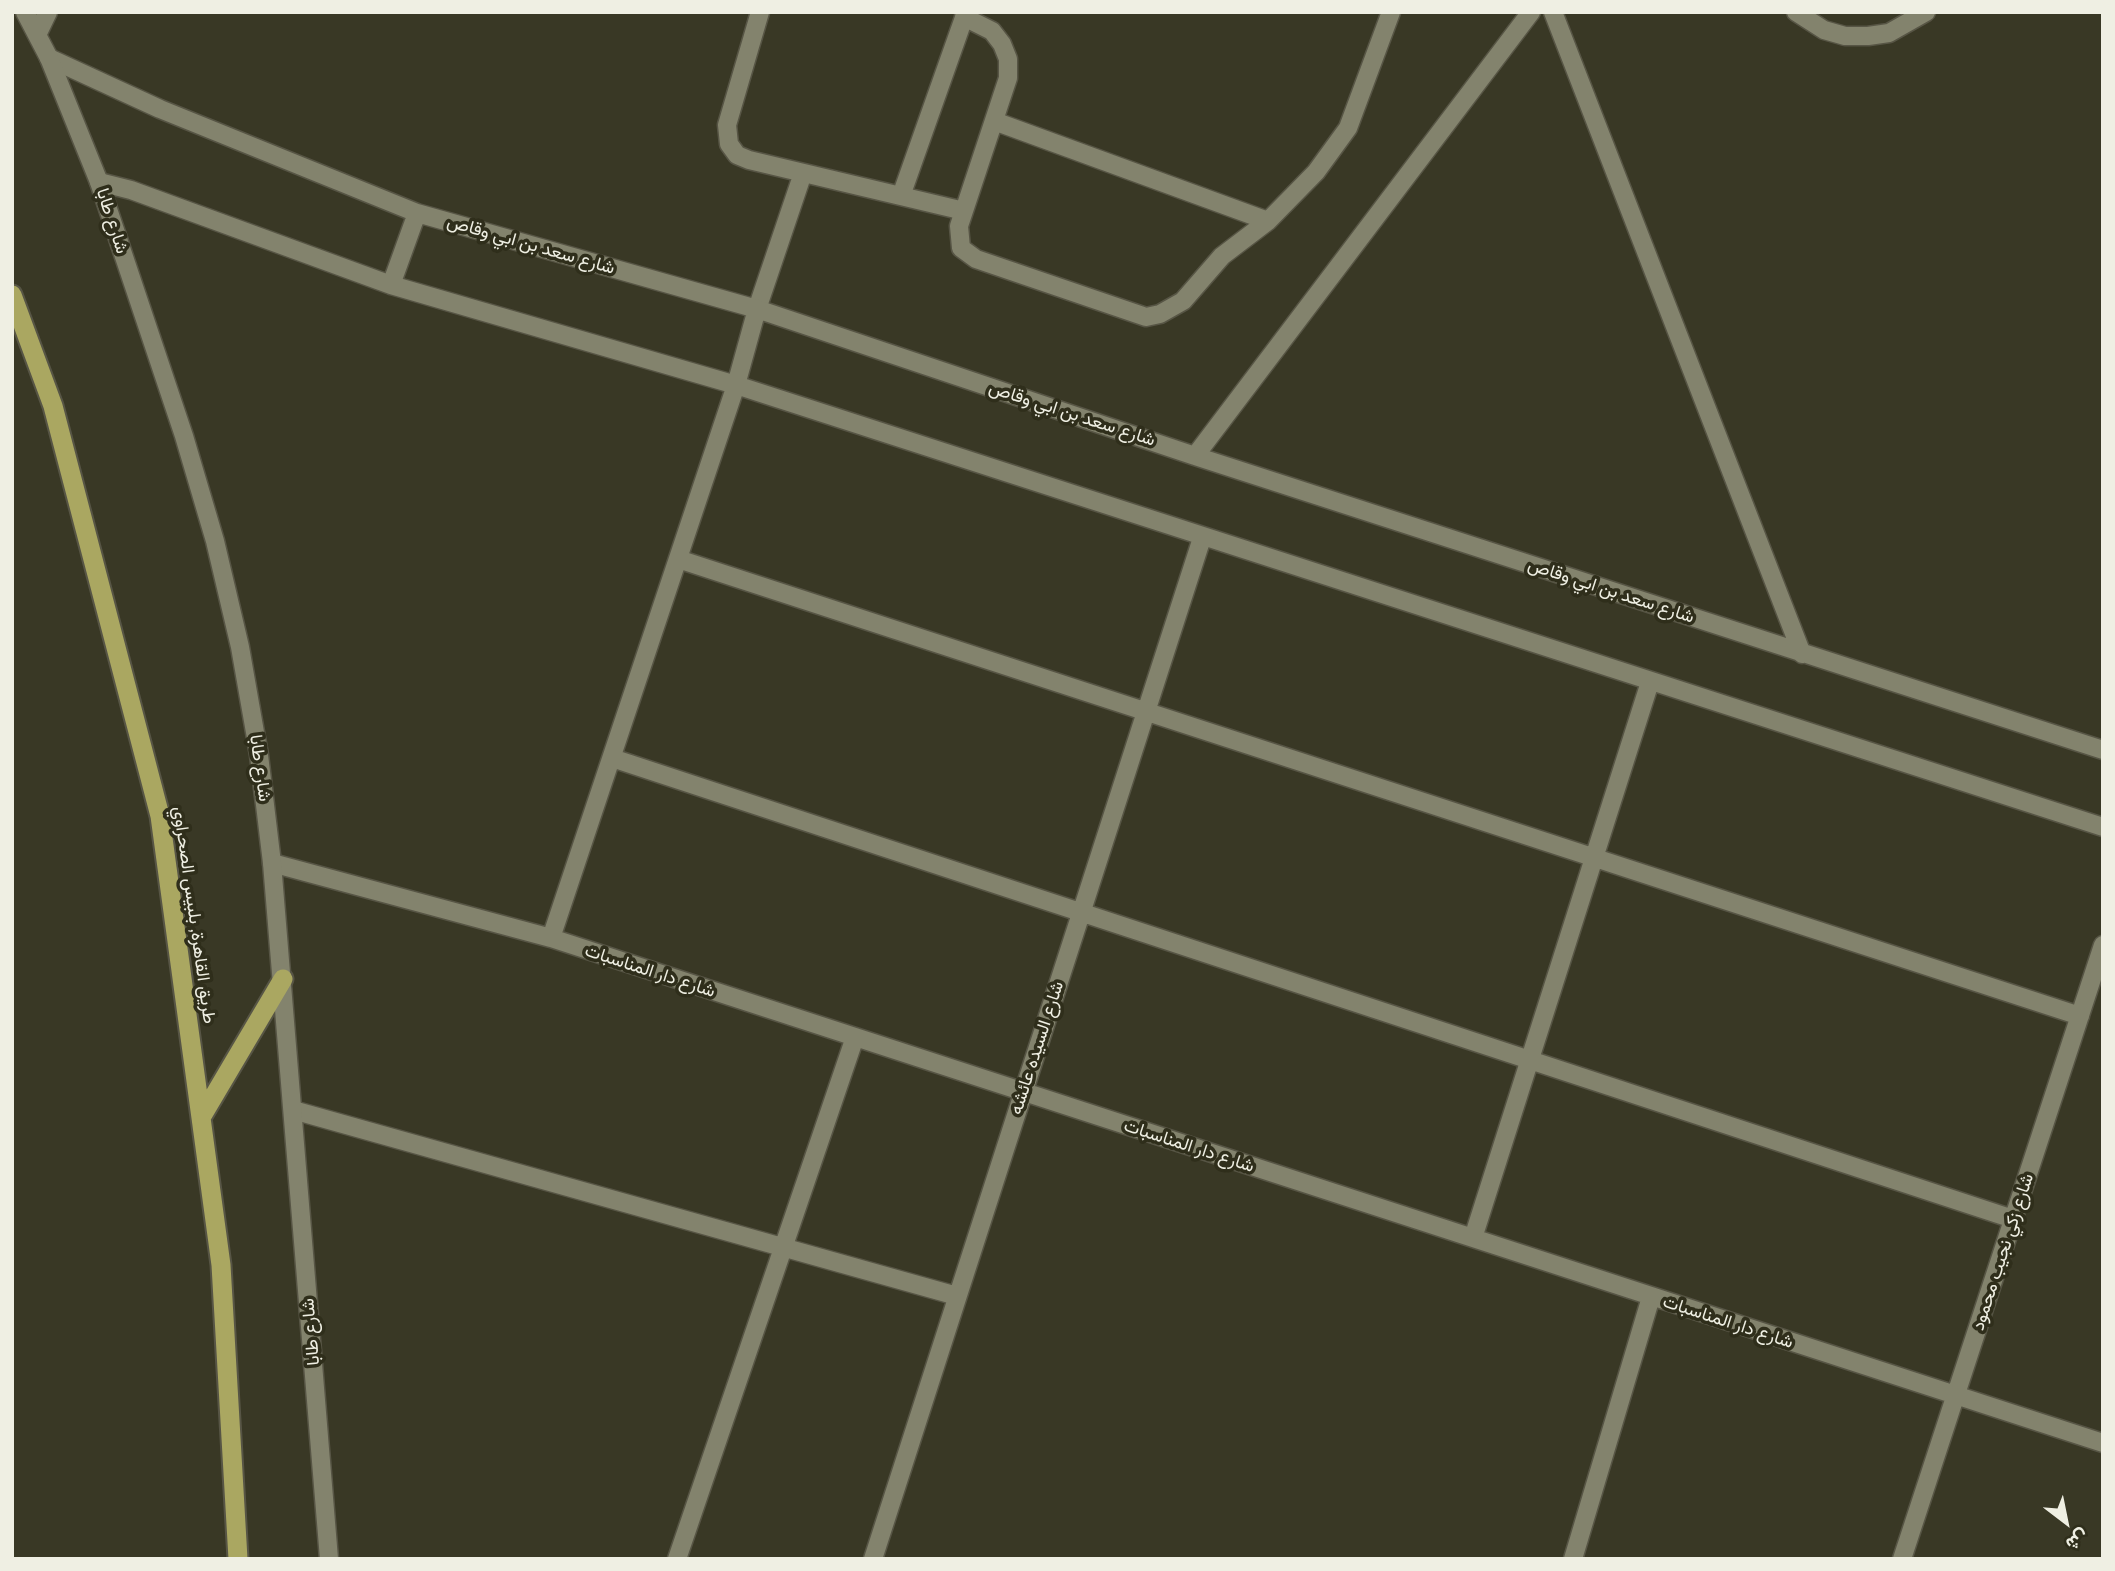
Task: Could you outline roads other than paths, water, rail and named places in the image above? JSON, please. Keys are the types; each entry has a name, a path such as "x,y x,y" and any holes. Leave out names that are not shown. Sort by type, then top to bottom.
{"highway":[{"name":"طريق القاهرة, بلبيس الصحراوي","path":"12,295 53,406 160,816 220,1265 237,1550"},
{"path":"202,1116 283,979"},
{"path":"237,1550 249,1559"}],"street":[{"name":"شارع طابا","path":"25,12 50,58 99,182 215,541 240,647 259,755 272,863 329,1559"},
{"path":"37,35 48,12"},
{"path":"760,12 726,134 737,155 964,211"},
{"path":"901,195 965,15 992,32 1007,60 1008,78 957,237 967,255 1146,317 1160,314 1183,301 1222,256 1268,221 1316,172 1348,128 1391,12"},
{"path":"1195,456 1531,12"},
{"path":"1553,12 1802,654"},
{"path":"1796,12 1824,30 1845,36 1889,33 1926,12"},
{"name":"شارع سعد بن ابي وقاص","path":"50,58 159,109 416,213 757,309 1195,456 2103,750"},
{"path":"993,121 1268,221"},
{"path":"551,938 736,385 757,309 803,173"},
{"path":"99,182 131,190 391,285 736,385 1202,538 2103,827"},
{"path":"391,285 416,213"},
{"name":"شارع السيده عائشه","path":"873,1559 1202,538"},
{"path":"678,559 2080,1016"},
{"path":"1473,1238 1650,682"},
{"path":"612,758 2013,1219"},
{"name":"شارع دار المناسبات","path":"272,863 551,938 2103,1443"},
{"name":"شارع زكي نجيب محمود","path":"1902,1559 2103,945"},
{"path":"677,1559 855,1037"},
{"path":"293,1110 783,1250 957,1296"},
{"path":"1573,1559 1651,1297"}]}
